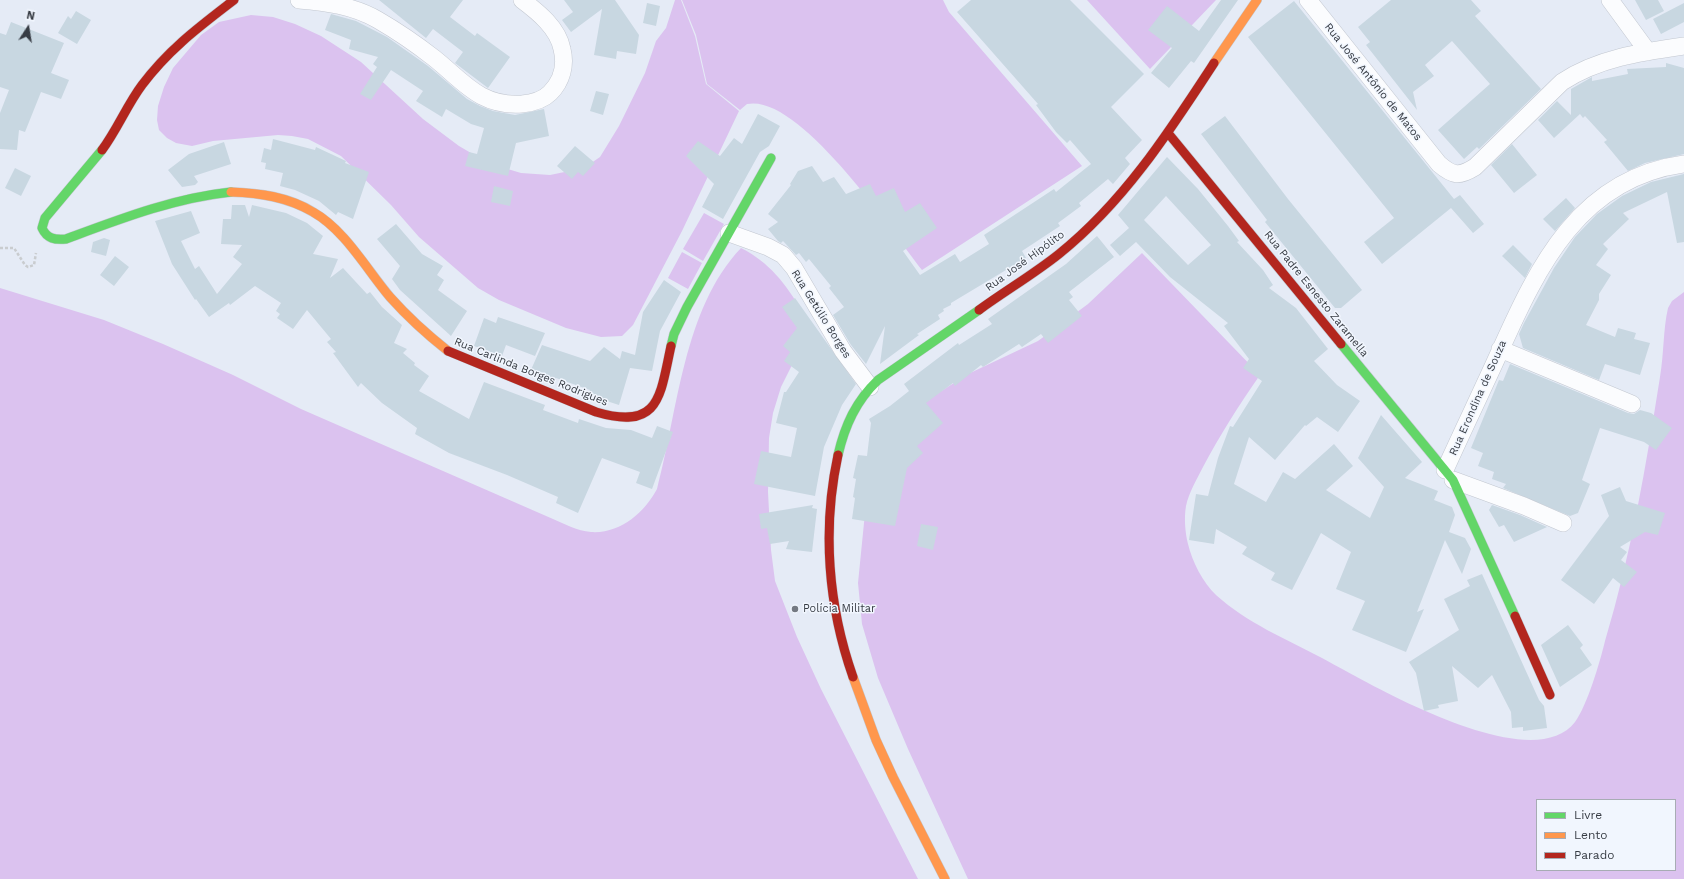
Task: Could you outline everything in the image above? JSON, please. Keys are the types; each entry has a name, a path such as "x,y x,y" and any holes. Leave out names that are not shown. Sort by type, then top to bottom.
{"street":[{"path":"44,234 42,228 45,218 96,159 147,78 181,41 237,0"},
{"path":"299,0 337,5 359,11 377,20 416,44 469,89 483,97 507,104 523,104 538,101 549,94 561,78 564,62 562,47 554,31 543,18 522,0"},
{"path":"345,0 359,11"},
{"name":"Rua José Hipólito","path":"945,879 893,777 865,710 842,645 832,597 828,558 830,509 842,438 851,414 870,387 1059,254 1109,207 1140,171 1168,133 1235,30 1257,0"},
{"name":"Rua José Antônio de Matos","path":"1308,0 1439,164 1451,173 1464,174 1475,167 1562,82 1577,72 1592,65 1648,52"},
{"path":"1610,0 1648,52 1684,46"},
{"name":"Rua Padre Esnesto Zaramella","path":"1168,133 1449,475"},
{"name":"Rua Carlinda Borges Rodrigues","path":"44,234 53,240 66,239 124,217 173,202 207,195 230,192 258,193 290,201 314,212 337,231 391,298 447,351 577,404 617,418 643,414 654,407 660,392 669,350 679,324 735,236 771,158"},
{"name":"Rua Erondina de Souza","path":"1449,475 1500,349 1528,289 1548,254 1571,226 1588,209 1609,192 1638,176 1657,169 1684,164"},
{"name":"Rua Getúlio Borges","path":"735,236 768,247 783,255 794,268 843,351 870,387"},
{"path":"1500,349 1632,404"},
{"path":"1449,475 1563,523"},
{"path":"1449,475 1550,695"}],"path":[{"path":"0,248 14,248 25,265 32,266 44,234"}],"shaded area":[{"path":"675,0 681,0 695,36 706,84 739,111 682,231 633,325 622,336 601,337 566,328 499,300 478,288 419,237 391,205 341,156 308,139 278,135 213,141 192,146 176,143 167,138 159,130 157,120 158,106 164,87 173,68 201,35 219,22 251,15 273,17 295,24 321,36 361,62 423,119 459,146 483,160 521,173 550,175 584,168 600,157 619,126 645,73 656,41 666,28"},
{"path":"682,0 943,0 949,12 1082,166 922,270 867,197 843,168 817,141 792,120 768,106 747,104 740,110 707,84 696,35"},
{"path":"1087,0 1216,0 1150,69"},
{"path":"704,213 724,224 703,261 683,249"},
{"path":"741,248 769,267 789,291 802,311 794,361 781,387 773,413 769,438 768,492 771,550 775,581 797,637 821,689 918,879 0,879 0,288 104,320 163,344 233,375 301,409 576,529 591,532 602,532 621,526 638,514 652,498 657,489 685,362 694,330 706,300 722,273"},
{"path":"682,252 702,263 688,289 668,278"},
{"path":"1142,253 1260,375 1209,455 1193,486 1186,506 1186,530 1190,551 1202,578 1211,590 1228,605 1267,630 1412,705 1450,721 1488,734 1524,740 1553,737 1575,722 1580,715 1593,683 1623,576 1637,510 1660,377 1668,308 1672,301 1684,292 1684,879 968,879 908,749 878,678 862,624 858,583 867,493 924,402 968,374 1038,341 1088,304"}],"building":[{"path":"379,0 463,0 450,17 475,36 477,33 510,57 488,88 455,63 463,52 433,29 426,38"},
{"path":"564,0 615,0 639,35 636,54 617,51 616,59 594,55 602,9 571,32 562,20 573,12"},
{"path":"971,0 1070,0 1144,74 1111,107 1142,140 1125,158 1130,164 1113,184 1108,179 1079,203 1081,206 1058,223 1060,226 1022,251 1026,258 951,303 951,305 943,309 944,311 938,315 940,319 917,334 919,335 880,364 885,326 866,364 851,345 833,315 844,307 829,288 831,286 809,259 806,262 799,253 796,255 783,241 781,243 778,241 768,229 778,222 768,214 791,185 790,184 798,171 812,166 823,182 834,177 846,194 870,184 876,196 894,188 905,212 920,203 937,228 903,251 920,275 955,254 960,262 989,244 984,235 1054,189 1056,192 1091,164 1070,140 1067,143 1056,132 1036,105 1038,104 957,12"},
{"path":"1221,0 1238,0 1194,63 1191,61 1169,88 1151,73 1172,48 1148,30 1167,6 1199,31"},
{"path":"1391,0 1471,0 1481,11 1475,16 1541,89 1479,149 1477,147 1464,159 1438,130 1490,84 1452,41 1425,65 1434,76 1413,92 1417,110 1366,45 1370,42 1358,27"},
{"path":"1635,0 1658,0 1664,11 1646,20"},
{"path":"1294,1 1454,199 1460,195 1484,224 1473,233 1451,208 1382,264 1364,242 1394,218 1248,37"},
{"path":"647,3 660,6 656,26 643,23"},
{"path":"1684,3 1684,22 1661,34 1653,19"},
{"path":"76,11 91,20 77,44 58,33 68,16 71,19"},
{"path":"331,14 356,21 387,37 428,66 467,99 480,106 493,111 515,115 544,109 549,136 516,143 508,176 465,166 469,152 477,154 484,128 471,124 446,109 442,117 416,101 423,91 391,70 371,100 360,94 377,67 373,64 378,57 349,49 351,40 325,30"},
{"path":"11,22 64,43 51,73 69,80 61,99 41,92 25,132 19,130 17,150 0,149 0,113 9,90 0,87 0,33 6,35"},
{"path":"1666,63 1684,68 1684,154 1645,163 1628,171 1604,142 1607,140 1585,116 1583,118 1580,114 1554,138 1538,120 1557,101 1571,115 1571,89 1592,77 1592,81 1628,74 1627,69 1666,67"},
{"path":"596,91 609,94 603,115 590,111"},
{"path":"758,114 780,126 769,146 760,152 723,219 702,207 714,184 686,156 698,141 720,156 734,138 742,144"},
{"path":"1225,116 1288,199 1362,290 1341,308 1335,308 1265,222 1267,220 1201,134"},
{"path":"273,139 315,150 316,147 346,161 345,163 369,172 353,219 338,212 336,215 319,201 295,190 280,186 283,173 265,169 266,163 261,162 264,148 271,150"},
{"path":"224,142 231,164 194,176 198,182 195,185 182,187 168,170 189,154"},
{"path":"1512,144 1537,175 1514,193 1491,165"},
{"path":"575,146 595,163 583,176 578,172 572,179 557,166"},
{"path":"1167,157 1198,189 1239,241 1237,242 1263,270 1273,285 1269,288 1296,308 1328,349 1314,361 1337,385 1360,401 1338,432 1317,417 1306,426 1305,425 1275,460 1249,437 1234,484 1266,502 1283,472 1295,479 1334,444 1353,466 1326,490 1370,518 1384,487 1358,458 1381,415 1422,462 1405,478 1438,491 1434,500 1452,507 1455,515 1449,532 1465,538 1471,549 1462,574 1445,540 1417,612 1424,609 1406,652 1352,630 1365,601 1336,589 1351,552 1321,533 1292,590 1271,580 1275,573 1242,554 1247,547 1216,529 1214,544 1189,540 1196,494 1208,496 1218,458 1230,426 1233,427 1262,381 1243,368 1249,359 1224,326 1228,323 1170,277 1136,242 1120,256 1110,245 1129,228 1118,215","holes":["1166,196 1211,245 1188,265 1144,220"]},
{"path":"15,168 31,176 21,196 5,188"},
{"path":"1684,174 1684,242 1677,243 1667,192 1623,213 1629,219 1603,244 1608,249 1596,265 1611,275 1599,294 1599,300 1586,325 1615,337 1618,328 1636,333 1634,339 1650,343 1640,375 1605,364 1599,380 1523,348 1519,334 1524,323 1554,268 1575,237 1597,214 1622,196 1651,182"},
{"path":"494,186 513,191 510,206 491,202"},
{"path":"1566,198 1575,208 1555,231 1543,219"},
{"path":"232,205 245,205 249,217 252,205 286,213 307,223 323,236 313,254 338,259 330,278 343,268 367,294 370,292 382,307 402,325 394,343 407,349 403,353 415,363 414,365 429,376 419,391 469,419 484,382 545,405 543,410 578,423 579,419 606,428 631,430 652,438 657,426 673,432 652,489 636,483 640,472 602,458 578,513 556,503 558,497 507,475 449,453 415,434 417,428 382,403 361,383 358,387 333,353 336,352 327,342 331,339 307,310 293,329 277,318 280,314 276,311 281,303 255,286 230,305 229,303 209,317 196,299 195,300 172,264 155,221 191,211 200,233 181,241 195,269 199,266 217,294 242,264 233,257 242,245 221,244 223,219 231,219"},
{"path":"396,224 422,254 443,266 437,275 444,280 438,290 467,311 451,336 400,290 392,279 400,266 377,239"},
{"path":"1097,236 1114,257 1069,292 1073,297 1069,300 1082,316 1048,343 1041,334 1022,347 1019,344 983,367 981,365 955,386 953,383 926,403 943,423 917,446 923,453 907,468 895,526 852,519 856,479 853,478 858,455 867,456 871,423 869,419 890,406 909,391 904,384 958,343 959,345 992,324 988,319 1066,264"},
{"path":"104,238 110,240 106,256 91,252 93,242"},
{"path":"1513,245 1532,264 1525,278 1502,256"},
{"path":"115,256 129,267 114,286 100,275"},
{"path":"664,280 681,292 660,331 652,371 630,368 619,405 588,395 590,390 556,378 554,381 530,372 542,345 590,361 604,347 620,359 622,351 635,355 643,312"},
{"path":"795,298 856,384 842,405 824,447 815,496 754,484 761,451 791,457 797,428 776,423 784,392 786,392 799,372 784,361 790,352 783,346 797,328 782,307"},
{"path":"498,317 545,333 535,356 506,345 502,356 474,346 484,318 496,323"},
{"path":"1510,364 1628,413 1634,414 1640,410 1651,413 1672,428 1656,450 1644,442 1600,428 1582,480 1590,484 1578,513 1570,516 1503,488 1506,484 1492,479 1494,472 1478,466 1483,453 1471,448 1499,380 1503,381"},
{"path":"1620,487 1626,501 1665,513 1658,535 1645,532 1620,547 1627,552 1621,560 1637,572 1624,587 1613,578 1594,604 1561,580 1609,516 1601,495"},
{"path":"813,505 812,508 817,509 812,552 786,549 789,541 770,544 767,528 761,529 759,514"},
{"path":"1492,505 1547,527 1514,542 1504,525 1499,527 1489,510"},
{"path":"921,524 938,527 933,550 917,546"},
{"path":"1482,574 1539,700 1544,706 1547,728 1523,731 1523,727 1512,728 1511,712 1492,675 1478,688 1452,666 1458,701 1438,705 1439,708 1424,711 1416,673 1409,662 1459,630 1444,599 1470,586 1467,580"},
{"path":"1568,625 1583,645 1580,648 1592,665 1560,687 1541,645"}],"traffic: fast":[{"path":"102,150 45,218 42,228 49,237 55,239 66,239 168,204 231,192"},
{"path":"671,346 674,334 687,307 771,158"},
{"path":"838,455 852,414 863,396 870,388 878,380 979,310"},
{"path":"1341,344 1453,480 1515,616"}],"traffic: slow":[{"path":"1214,63 1257,0"},
{"path":"231,192 253,193 284,199 313,212 325,220 355,251 396,304 448,351"},
{"path":"853,677 876,740 893,777 945,879"}],"traffic: jam":[{"path":"102,150 142,85 152,72 185,39 234,0"},
{"path":"979,310 1040,269 1082,234 1104,212 1144,165 1180,115 1214,63"},
{"path":"1168,133 1341,344"},
{"path":"448,351 596,412 617,417 633,417 645,413 653,405 659,394 664,380 671,346"},
{"path":"838,455 830,511 830,567 838,623 853,677"},
{"path":"1515,616 1550,695"}],"place":[{"name":"Polícia Militar","path":"795,609"}]}
